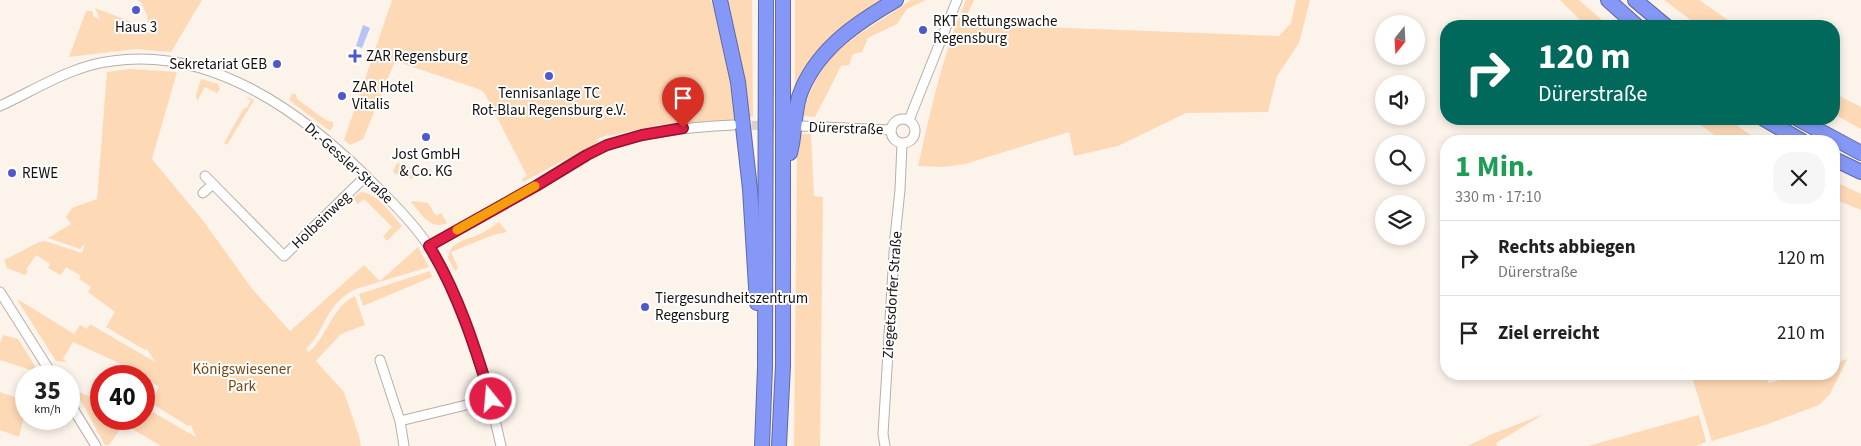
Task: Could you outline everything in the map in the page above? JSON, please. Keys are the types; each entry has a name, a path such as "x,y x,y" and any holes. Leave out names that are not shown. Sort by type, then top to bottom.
{"highway":[{"path":"720,0 738,82 750,189 758,339 766,367"},
{"path":"762,446 766,367 766,0"},
{"path":"779,446 783,365 784,173 782,108 784,0"},
{"path":"784,173 792,144 794,121 802,89 818,60 842,35 869,15 896,0"},
{"path":"1608,0 1631,20"},
{"path":"1635,0 1659,20"},
{"path":"1774,125 1792,135"},
{"path":"1809,125 1828,135"},
{"path":"1840,142 1861,153"},
{"path":"1840,161 1861,172"}],"street":[{"path":"909,120 957,0"},
{"name":"Dr.-Gessler-Straße","path":"0,106 66,73 91,65 136,58 169,61 212,72 259,93 327,140 366,176 415,227 429,246 447,279 467,325 491,399 501,446"},
{"path":"900,119 909,120 913,124 916,133 911,141 902,144 893,139 891,130 895,122 900,119"},
{"path":"429,246 607,145 642,135 673,130 733,125"},
{"name":"Dürerstraße","path":"801,126 891,130"},
{"name":"Ziegetsdorfer Straße","path":"885,446 883,434 884,414 902,144"},
{"name":"Holbeinweg","path":"205,176 284,256 366,176"},
{"path":"203,193 213,184"},
{"path":"0,292 46,365"},
{"path":"380,360 400,421 404,446"},
{"path":"400,421 491,399"},
{"path":"80,420 96,446"}],"green space":[{"path":"137,0 202,0 171,52 135,49 69,57 86,11 92,11 94,17 100,19 95,8 150,29 153,24 147,22 148,18 141,2"},
{"name":"Tennisanlage TC Rot-Blau Regensburg e.V.","path":"392,0 711,0 727,59 734,121 698,122 663,126 663,124 608,135 597,139 598,142 523,182 522,179 527,176 485,94 481,90 395,61 363,139 350,145 344,140"},
{"path":"725,0 752,0 753,117 749,117 736,37"},
{"path":"795,0 884,0 828,38 810,59 795,88"},
{"path":"911,0 926,0 907,9 897,24 868,38 862,52 853,54 849,65 841,66 815,117 803,116 810,93 819,74 831,59 844,46"},
{"path":"966,0 974,0 963,24 1279,36 1291,23 1296,0 1310,0 1299,43 1277,76 1268,112 1186,113 1118,146 1074,156 1069,132 965,164 943,167 918,166 944,61"},
{"path":"1560,0 1579,0 1602,20 1580,20"},
{"path":"1664,0 1699,0 1728,20 1691,20"},
{"name":"Königswiesener Park","path":"130,69 177,72 152,159 204,222 253,290 290,331 364,265 380,281 418,247 429,267 356,289 346,295 332,310 306,349 309,352 315,346 335,314 347,301 355,296 365,325 341,334 316,361 344,392 361,446 161,446 134,430 155,430 155,413 196,437 191,425 188,426 155,405 155,395 159,387 155,384 155,365 123,365 73,342 63,359 67,362 56,361 19,300 74,334 80,325 87,329 90,324 155,362 147,349 145,350 106,327 115,312 88,292 91,287 79,279 81,276 66,267 61,275 48,268 50,264 36,255 26,270 28,271 25,275 7,268 4,260 39,242 45,241 82,253 85,244 80,249 48,238 71,224 66,217 72,208 97,199 107,72"},
{"path":"201,79 218,84 220,89 217,93 205,87 197,101 196,95"},
{"path":"292,94 296,94 297,99 327,121 333,122 330,131 289,100"},
{"path":"246,96 254,100 227,145 224,143 244,108 227,98 246,109 251,101"},
{"path":"1840,96 1861,107 1861,129 1840,117"},
{"path":"1700,125 1736,125 1751,135 1715,135"},
{"path":"800,134 811,134 814,196 823,197 820,446 794,446 797,155"},
{"path":"397,163 415,170 418,176 411,179 394,173 393,171"},
{"path":"1840,184 1861,194 1861,210 1840,201"},
{"path":"361,192 367,193 379,200 402,226 387,241 383,236 392,227 364,199 358,204 353,198"},
{"path":"411,202 428,203 436,216 441,213 447,223 436,225 426,220"},
{"path":"499,222 507,232 493,235 451,252 458,268 455,271 448,258 452,247 461,241 484,232"},
{"path":"430,271 432,277 363,306 359,294"},
{"path":"3,335 18,339 34,365 15,365 0,360 0,343"},
{"path":"1847,359 1840,373 1840,361"},
{"path":"1693,380 1768,380 1769,383 1779,380 1837,380 1830,394 1819,405 1765,425 1712,441"},
{"path":"0,392 15,397 15,430 21,430 19,437 0,430"},
{"name":"Königswiesener Park","path":"80,392 90,397 90,418 80,399"},
{"path":"1544,414 1496,443 1497,446 1468,446 1492,434"},
{"path":"1699,415 1706,442 1696,446 1588,446"},
{"name":"Königswiesener Park","path":"97,430 120,430 109,445 105,445"}],"water":[{"path":"363,25 370,28 362,48 356,46"}],"tunnel":[{"path":"738,125 788,126"}],"slow traffic":[{"path":"457,230 535,186"}],"place":[{"name":"Haus 3","path":"136,10"},
{"name":"RKT Rettungswache Regensburg","path":"923,30"},
{"name":"ZAR Regensburg","path":"355,56"},
{"name":"Sekretariat GEB","path":"277,64"},
{"name":"Tennisanlage TC Rot-Blau Regensburg e.V.","path":"549,76"},
{"name":"ZAR Hotel Vitalis","path":"342,96"},
{"name":"Jost GmbH & Co. KG","path":"426,137"},
{"name":"REWE","path":"12,173"},
{"name":"Tiergesundheitszentrum Regensburg","path":"645,307"}],"route":[{"path":"491,399 467,325 440,264 429,246 607,145 642,135 683,128"}]}
